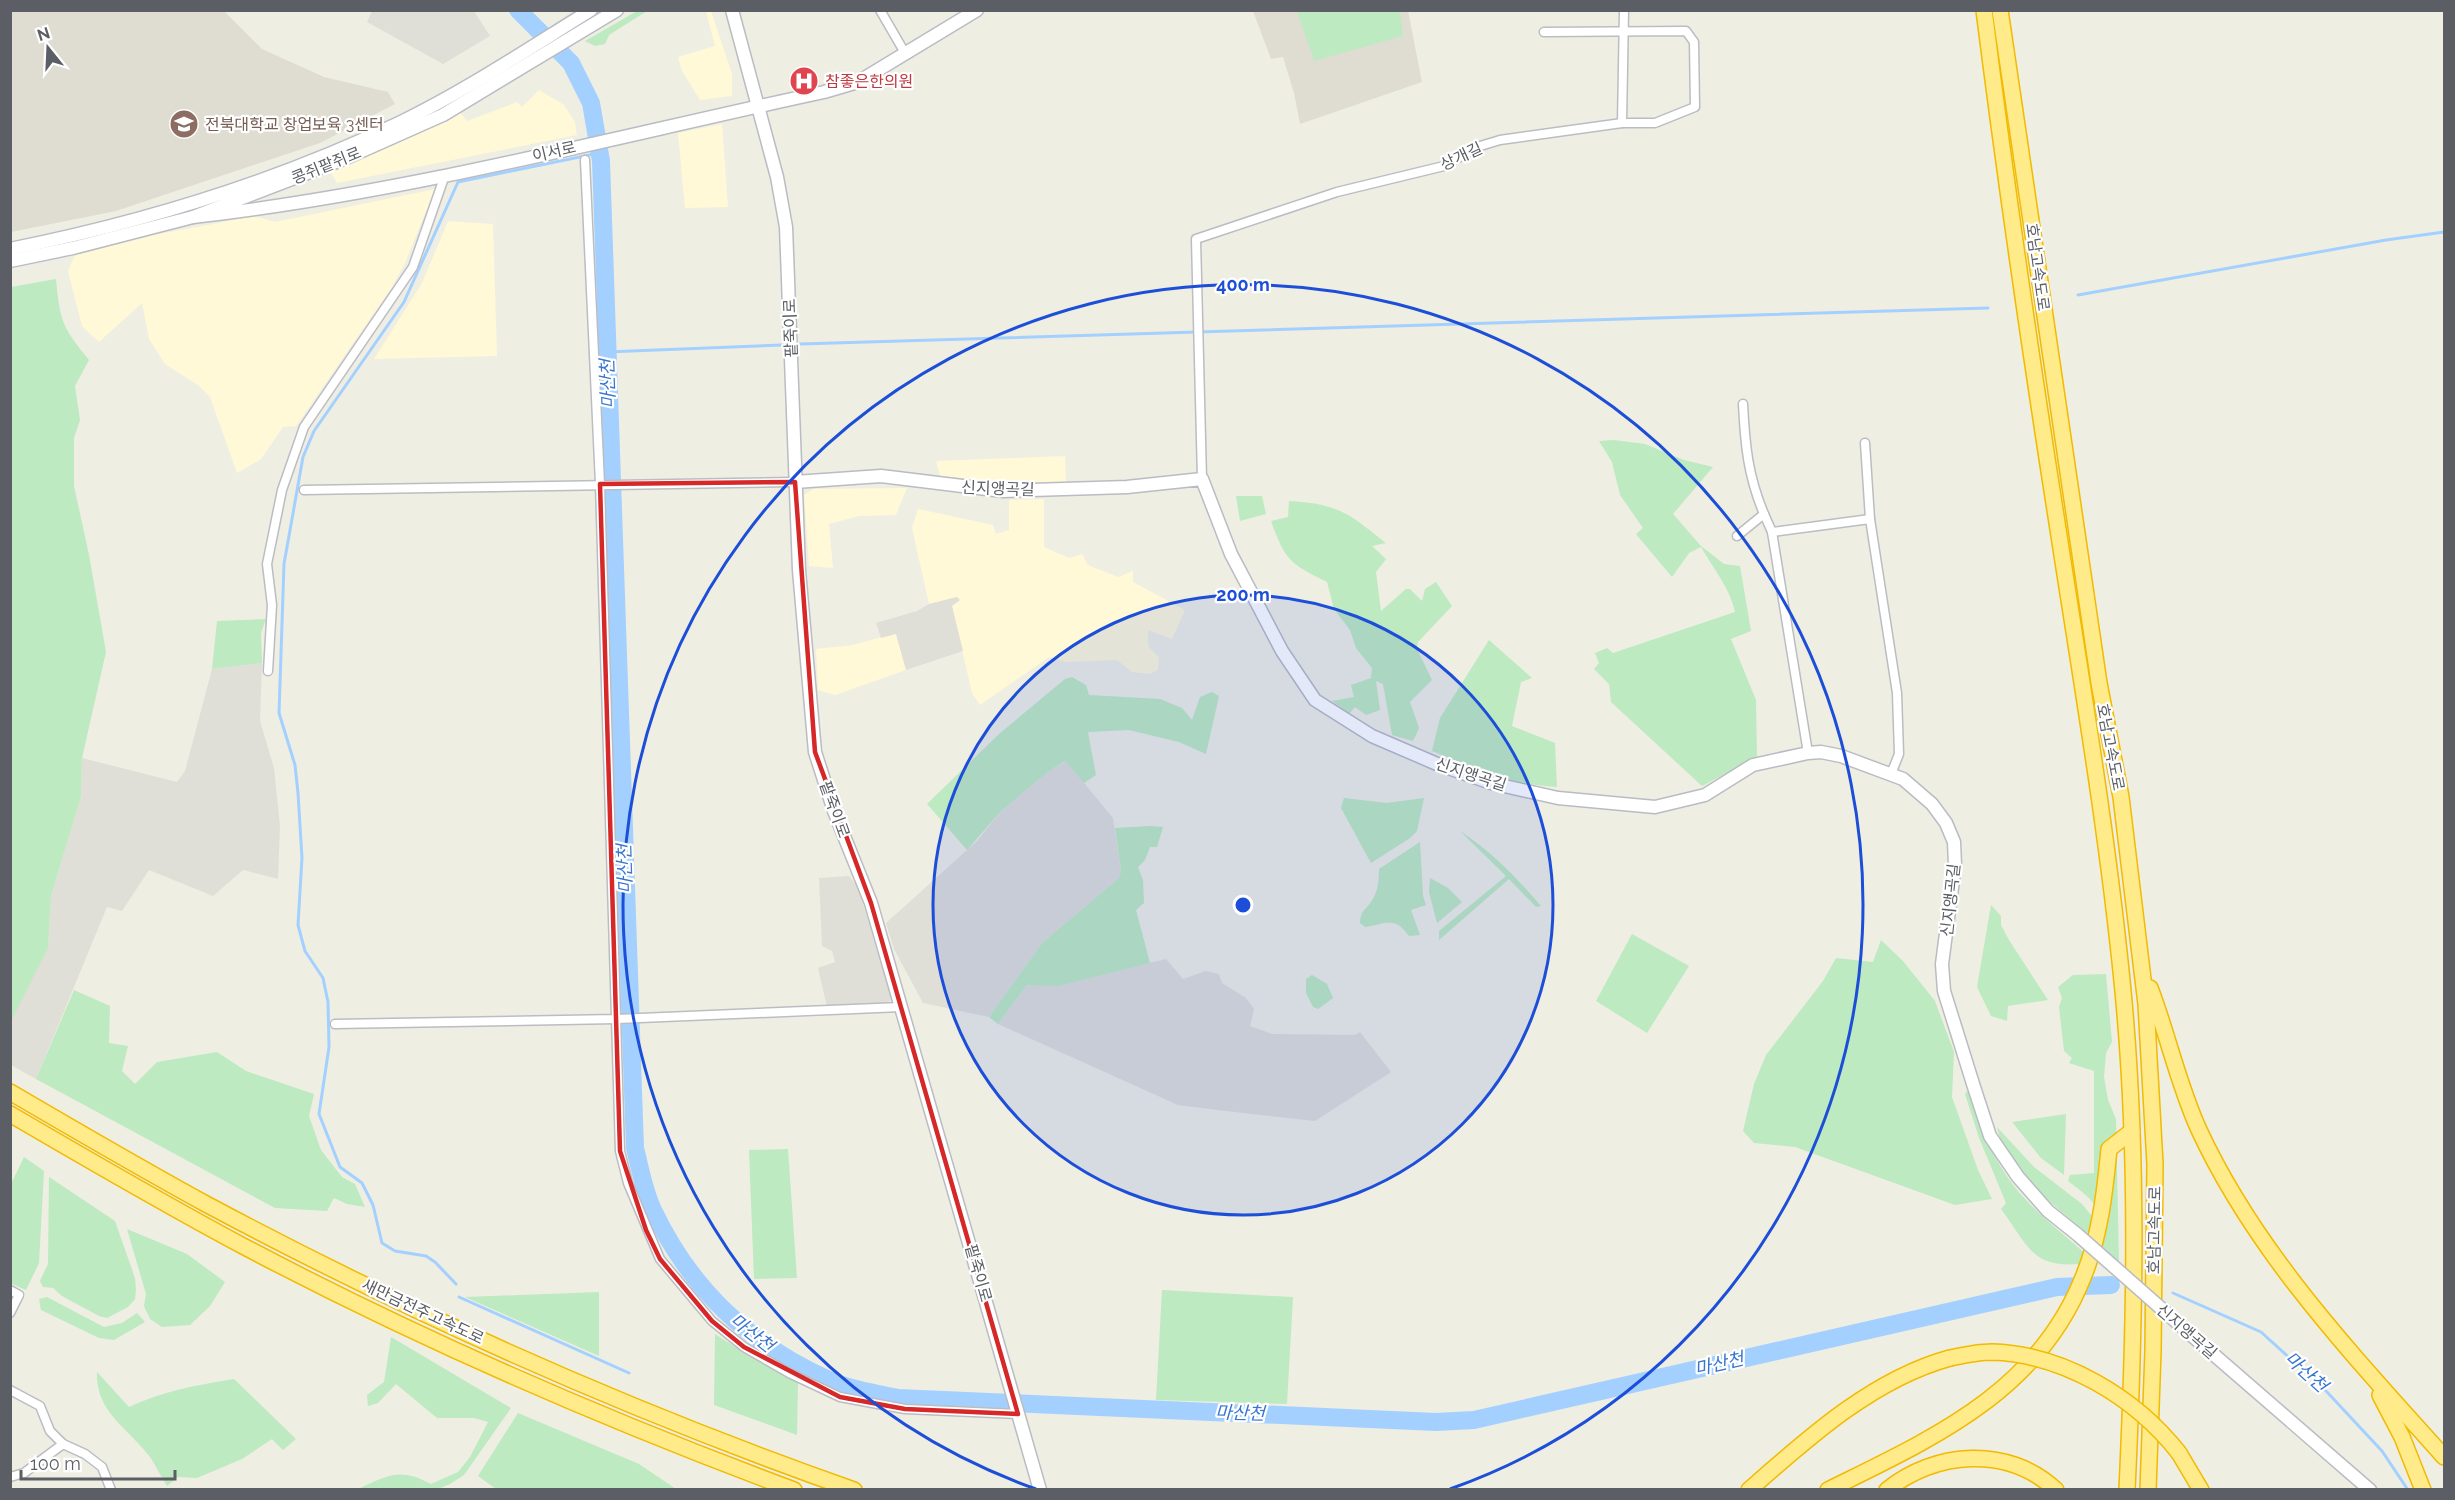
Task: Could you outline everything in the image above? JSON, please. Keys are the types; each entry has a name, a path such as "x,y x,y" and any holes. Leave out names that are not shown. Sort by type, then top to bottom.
{"highway":[{"name":"호남고속도로","path":"1984,10 2009,206 2089,730 2122,980 2133,1164 2134,1330 2127,1486"},
{"name":"호남고속도로","path":"2000,10 2095,660 2121,796 2142,970 2153,1096 2155,1164 2153,1351 2148,1490"},
{"path":"2142,970 2164,1025 2186,1097 2199,1130 2234,1197 2259,1235 2358,1360 2445,1457"},
{"name":"새만금전주고속도로","path":"10,1092 206,1204 391,1296 574,1382 854,1490"},
{"name":"새만금전주고속도로","path":"10,1114 244,1246 404,1325 556,1396 794,1490"},
{"path":"1828,1490 1944,1431 1981,1407 2014,1379 2041,1348 2063,1317 2084,1275 2097,1229 2109,1149 2132,1131"},
{"path":"1749,1490 1864,1398 1916,1370 1950,1358 1990,1352 2040,1359 2064,1367 2106,1388 2168,1439 2201,1490"},
{"path":"2358,1360 2389,1410 2423,1490"},
{"path":"1887,1490 1900,1479 1922,1468 1946,1460 1971,1457 2011,1464 2038,1477 2056,1490"}],"street":[{"name":"콩쥐팥쥐로","path":"10,249 83,234 180,208 298,167 399,123 463,89 591,10"},
{"name":"콩쥐팥쥐로","path":"10,261 73,248 193,217 344,159 443,115 617,10"},
{"name":"팥죽이로","path":"732,10 756,107 777,177 786,227 799,570 815,752 834,811 872,903 1041,1490"},
{"path":"880,10 905,53"},
{"name":"이서로","path":"193,217 270,208 445,175 824,93 858,82 976,10"},
{"path":"1622,123 1624,10"},
{"name":"상개길","path":"1196,239 1337,192 1444,166 1477,147 1500,140 1622,123 1655,123 1695,107 1694,42 1686,31 1623,32"},
{"path":"1544,32 1623,32"},
{"path":"585,160 603,484 620,1018 620,1152 628,1183 660,1259 711,1321 744,1347 791,1374 840,1397 905,1409 1018,1412"},
{"path":"268,672 272,605 267,564 282,490 303,426 413,267 445,175"},
{"name":"신지앵곡길","path":"1196,239 1202,479 1231,554 1288,661 1315,700 1372,736 1491,783 1558,798 1655,807 1705,795 1753,765 1808,753 1840,756 1903,779 1932,804 1946,823 1954,842 1955,865 1942,964 1944,991 1990,1136 2018,1177 2048,1211 2370,1490"},
{"path":"1743,404 1745,450 1750,477 1772,532 1808,753"},
{"path":"1865,443 1870,519 1897,693 1899,754 1891,774"},
{"name":"신지앵곡길","path":"795,482 881,476 1003,491 1127,487 1202,479"},
{"path":"304,490 623,483 795,482"},
{"path":"1737,536 1764,514"},
{"path":"1772,532 1870,519"},
{"path":"335,1024 620,1018 901,1007"},
{"path":"10,1290 20,1295 10,1313"},
{"path":"10,1390 40,1406 50,1431 63,1444 85,1454 102,1467 111,1490"},
{"path":"10,1477 24,1473 63,1444"}],"highlighted area":[{"path":"795,482 815,752 871,903 1018,1414 905,1409 840,1397 744,1347 712,1321 660,1259 646,1230 620,1151 600,484"}],"shaded area":[{"name":"전북대학교 창업보육 3센터","path":"11,10 224,11 262,49 324,77 388,92 395,104 320,143 116,211 11,232"},
{"path":"372,11 474,11 490,36 443,64 367,22"},
{"path":"706,11 711,11 732,74 732,96 700,100 682,71 678,57 715,46"},
{"path":"1253,11 1408,11 1422,82 1300,124 1294,93 1283,57 1271,59"},
{"path":"539,90 564,105 575,122 577,135 337,183 331,173 460,112 467,121 517,102 522,107"},
{"path":"722,124 728,207 685,208 678,133"},
{"path":"435,189 405,263 392,287 296,426 283,427 261,459 237,473 210,397 198,385 165,364 149,339 142,303 99,342 82,326 68,271 75,255 154,235 255,216 275,222"},
{"path":"448,221 493,224 497,356 374,359 422,283"},
{"path":"1065,456 1066,482 1013,483 940,476 936,461"},
{"path":"907,488 896,515 859,516 829,524 833,568 809,566 804,495 813,489"},
{"path":"1044,499 1044,547 1069,558 1082,554 1088,565 1118,577 1133,571 1133,582 1185,610 1172,639 1148,630 1148,646 1159,657 1158,670 1150,674 1132,672 1117,660 1066,662 1049,657 980,705 972,693 952,606 957,597 929,604 912,528 918,509 993,525 996,534 1009,530 1009,500"},
{"path":"957,597 960,600 952,606 963,651 906,670 896,634 881,638 876,623 917,611 929,604"},
{"path":"896,633 906,670 835,695 818,690 816,649 853,645"},
{"path":"262,663 260,721 274,768 280,826 278,879 243,870 213,896 149,870 122,911 107,907 36,1079 11,1065 10,1021 48,948 51,896 81,797 82,758 177,782 185,771 212,669"},
{"path":"1066,761 1113,818 1121,871 1119,878 1042,943 989,1017 923,1003 894,949 886,923 977,841 1001,811 1048,772"},
{"path":"849,876 858,887 892,1000 883,1004 827,1007 818,968 835,962 832,951 822,946 819,878"},
{"path":"1166,959 1183,979 1206,971 1219,974 1222,983 1246,998 1254,1009 1250,1026 1272,1034 1355,1035 1360,1032 1391,1072 1315,1121 1226,1111 1178,1105 998,1024 1027,985 1058,985"}],"green space":[{"path":"637,11 647,11 609,35 605,44 595,46 585,41"},
{"path":"1297,11 1400,11 1403,36 1314,61"},
{"path":"56,279 64,323 89,360 75,386 80,420 74,438 74,486 106,652 82,758 81,797 51,896 48,948 11,1021 11,287"},
{"path":"1614,440 1645,444 1684,460 1713,467 1673,514 1701,546 1724,564 1740,566 1751,631 1731,639 1756,700 1757,757 1702,786 1611,702 1609,684 1594,669 1599,663 1595,653 1607,648 1613,653 1735,612 1725,586 1701,547 1689,553 1672,577 1636,534 1643,528 1620,495 1612,462 1599,441"},
{"path":"1236,496 1262,496 1266,514 1240,521"},
{"path":"1289,501 1306,502 1342,512 1386,543 1372,546 1386,559 1376,572 1381,611 1406,589 1410,589 1422,601 1425,589 1436,582 1452,606 1418,642 1417,649 1432,680 1410,702 1419,728 1413,741 1392,735 1383,684 1376,681 1380,710 1366,715 1355,707 1349,714 1332,701 1354,697 1351,685 1371,678 1372,668 1356,648 1350,630 1334,609 1327,582 1297,565 1280,544 1271,521 1288,517"},
{"path":"266,619 261,633 262,663 212,669 217,621"},
{"path":"1489,640 1532,678 1521,682 1512,726 1555,743 1557,787 1508,779 1432,751 1440,718"},
{"path":"1072,677 1086,685 1089,695 1160,699 1182,708 1192,720 1200,697 1212,692 1219,696 1206,754 1179,742 1129,730 1088,732 1096,775 1084,783 1065,761 1001,811 967,850 927,804 999,734 1065,679"},
{"path":"1344,798 1387,803 1424,798 1417,831 1371,863 1341,808"},
{"path":"1163,827 1157,847 1150,847 1145,860 1138,867 1143,880 1144,903 1136,910 1150,963 1058,986 1027,985 998,1024 989,1017 1042,943 1119,878 1121,871 1115,828"},
{"path":"1460,831 1503,866 1541,906 1536,907 1509,879 1439,940 1439,931 1506,876"},
{"path":"1420,842 1423,896 1426,905 1411,910 1420,935 1409,936 1399,925 1389,922 1365,927 1360,923 1361,916 1375,894 1379,869"},
{"path":"1430,878 1448,888 1462,902 1437,923 1429,892"},
{"path":"1991,905 2001,916 2001,925 2009,940 2048,1000 2008,1006 2007,1021 1991,1016 1977,987"},
{"path":"1632,934 1689,966 1647,1033 1596,1001"},
{"path":"1881,940 1903,961 1935,1001 1954,1052 1952,1097 1978,1170 1992,1199 1955,1205 1795,1147 1754,1143 1743,1131 1754,1084 1766,1055 1823,981 1836,958 1873,962"},
{"path":"2106,974 2112,1042 2106,1053 2104,1077 2108,1100 2116,1119 2119,1262 2102,1247 2097,1208 2087,1196 2068,1181 2070,1175 2094,1173 2094,1071 2069,1063 2072,1058 2064,1051 2059,1007 2062,998 2058,987 2073,975"},
{"path":"1312,975 1327,984 1333,998 1318,1009 1313,1007 1306,993 1306,979"},
{"path":"74,990 110,1006 109,1043 128,1046 122,1071 135,1084 157,1062 217,1052 246,1071 314,1094 309,1116 321,1150 342,1177 355,1184 365,1207 347,1204 334,1198 327,1211 275,1208 36,1079"},
{"path":"1968,1090 1985,1136 2008,1178 2036,1210 2091,1259 2090,1263 2056,1263 2045,1260 2027,1246 2001,1209 2006,1203 1979,1138 1965,1094"},
{"path":"2066,1114 2064,1175 2041,1158 2012,1122"},
{"path":"1997,1127 2034,1167 2082,1204 2091,1215 2093,1234 2085,1232 2032,1185 2009,1157"},
{"path":"788,1149 797,1278 754,1279 749,1150"},
{"path":"24,1157 44,1171 39,1263 26,1290 10,1283 11,1184"},
{"path":"49,1177 115,1221 135,1278 136,1290 135,1299 128,1307 107,1318 62,1296 53,1288 43,1287 40,1281 48,1264"},
{"path":"127,1229 187,1254 225,1282 210,1306 190,1325 162,1327 150,1319 144,1306 146,1294"},
{"path":"1162,1290 1293,1297 1287,1404 1156,1400"},
{"path":"599,1292 599,1356 465,1297"},
{"path":"47,1297 104,1327 122,1323 137,1313 145,1322 114,1340 99,1338 41,1310 39,1299"},
{"path":"715,1334 798,1383 797,1435 714,1405"},
{"path":"391,1337 511,1408 464,1475 438,1489 358,1489 394,1475 411,1476 431,1484 458,1472 470,1457 488,1422 474,1418 437,1418 396,1384 378,1403 368,1406 367,1395 384,1382"},
{"path":"97,1372 129,1407 193,1386 234,1379 296,1439 283,1450 272,1439 242,1459 197,1478 178,1477 167,1486 150,1457 107,1409 101,1398"},
{"path":"518,1413 639,1464 676,1489 496,1489 478,1476"}],"waterway":[{"name":"마산천","path":"518,10 571,63 591,103 601,161 635,1148 650,1203 668,1239 705,1290 749,1332 802,1367 831,1381 855,1389 898,1398 1436,1422 1474,1420 2057,1287 2111,1285"},
{"path":"456,1284 426,1256 395,1251 382,1243 373,1205 362,1183 340,1167 319,1114 329,1047 328,1002 323,978 305,951 298,925 302,858 298,793 295,765 279,713 284,564 303,457 314,431 404,302 458,182 599,153"},
{"path":"2078,295 2386,240 2444,232"},
{"path":"800,344 1988,308"},
{"path":"606,352 781,345"},
{"name":"마산천","path":"2173,1293 2261,1332 2327,1392 2382,1451 2408,1490"},
{"path":"459,1297 629,1373"}],"place":[{"name":"참좋은한의원","path":"804,81"},
{"name":"전북대학교 창업보육 3센터","path":"184,124"}]}
